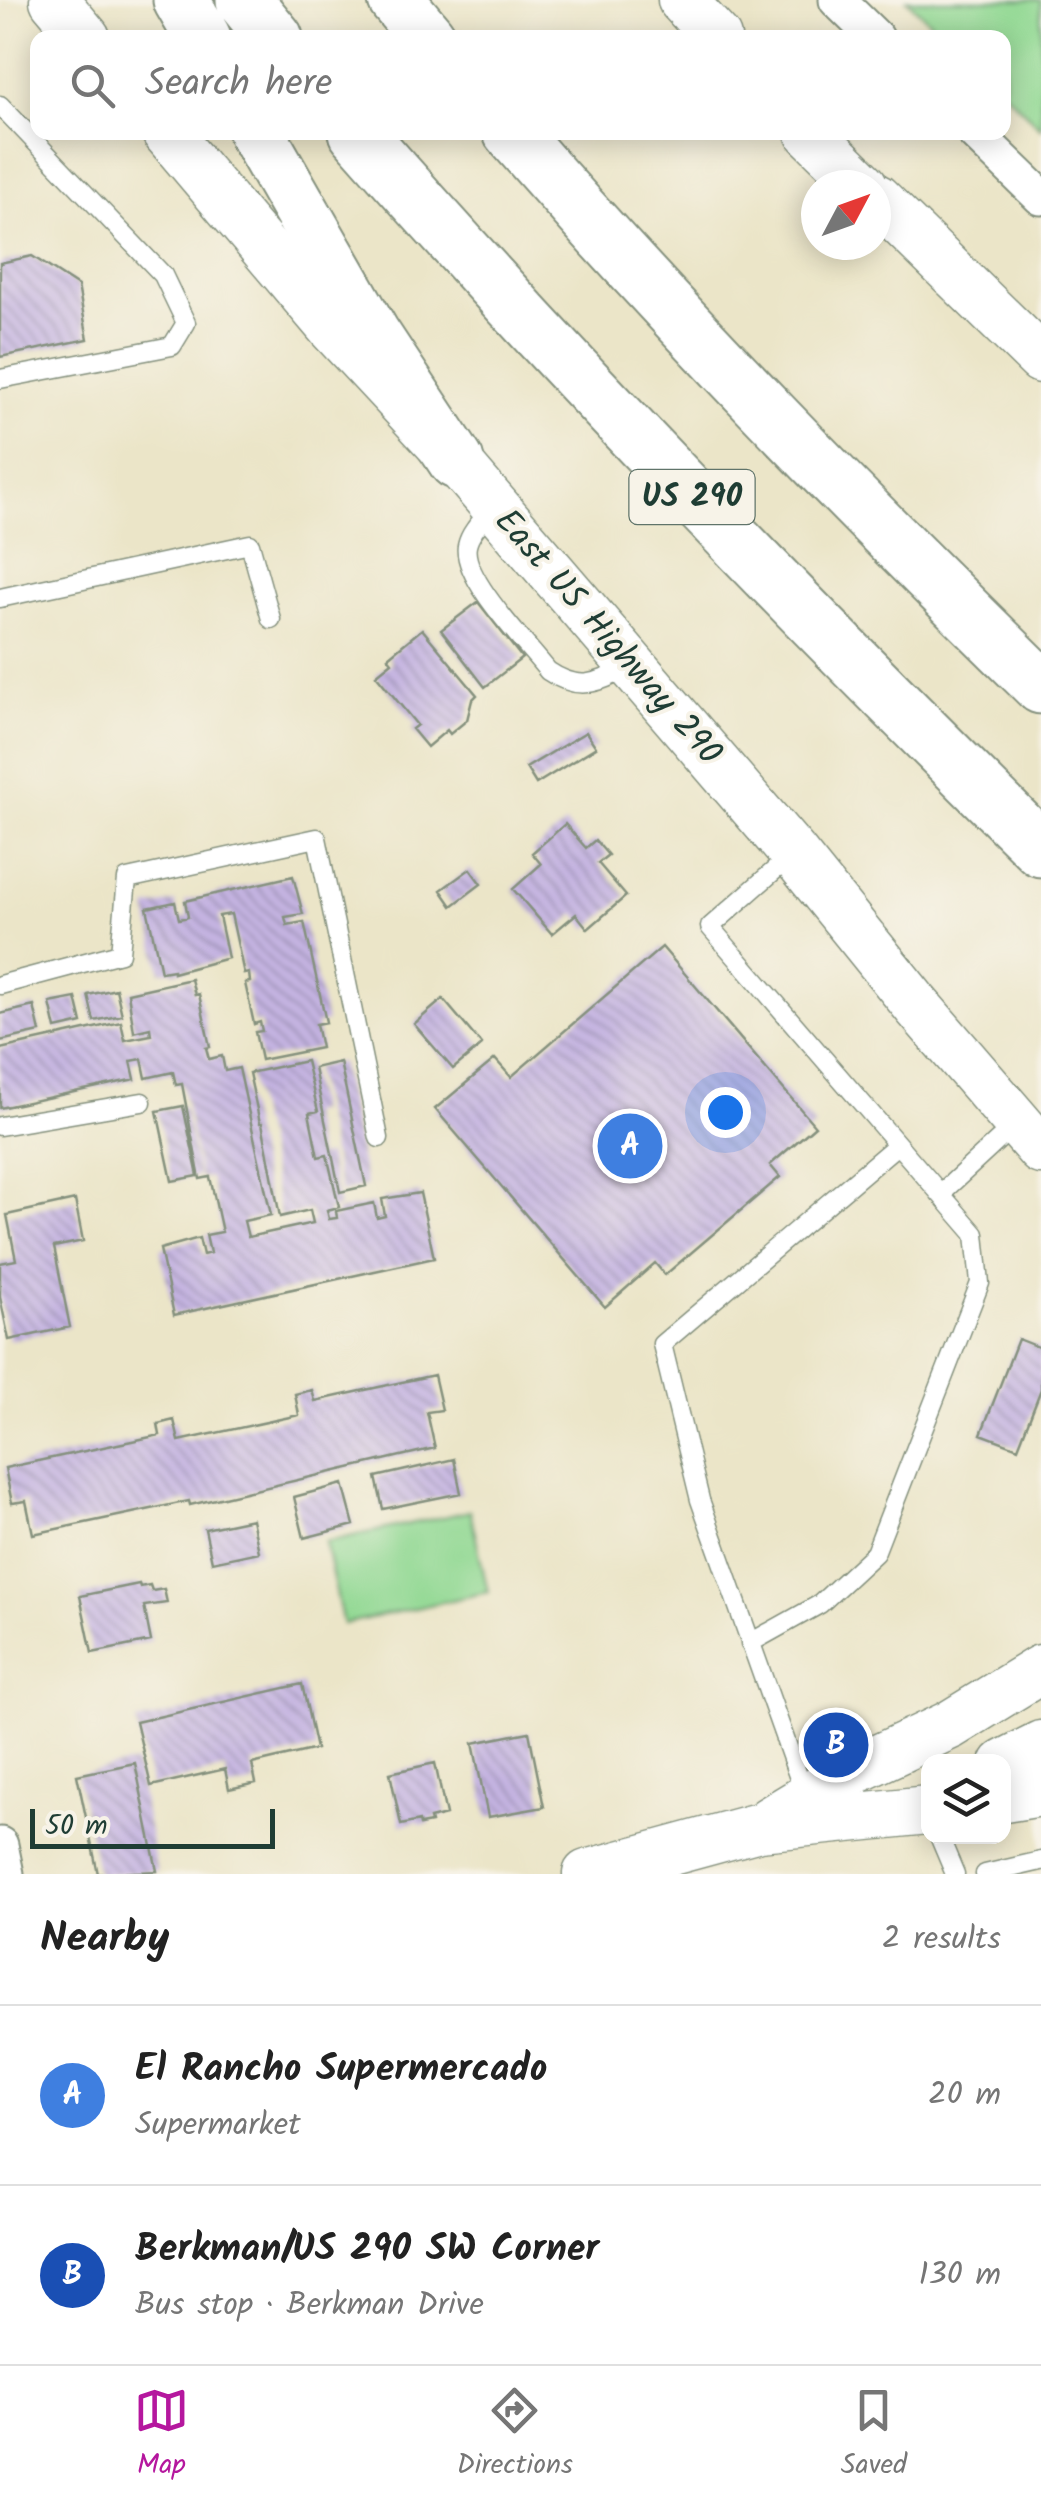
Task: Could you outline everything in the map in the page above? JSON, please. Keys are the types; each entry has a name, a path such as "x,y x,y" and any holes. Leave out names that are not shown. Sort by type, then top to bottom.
{"highway":[{"path":"181,0 198,30"},
{"path":"244,0 268,30"},
{"path":"396,0 421,30"},
{"path":"261,140 372,334 456,462"},
{"name":"US 290","path":"364,140 646,448 845,655 1041,849"},
{"name":"US 290","path":"519,140 724,364 922,570 1041,686"}],"main road":[{"path":"54,0 79,30"},
{"path":"682,0 710,30"},
{"name":"East US Highway 290","path":"173,140 330,326 456,462 794,854 1029,1136"},
{"path":"816,140 847,170"},
{"path":"891,213 1041,359"},
{"path":"587,1874 635,1868 759,1827 850,1772 950,1725 1041,1669"},
{"path":"1011,1760 1041,1745"},
{"path":"1011,1797 1041,1792"},
{"path":"759,1827 921,1817"}],"street":[{"path":"837,0 868,30"},
{"path":"982,140 1041,197"},
{"path":"0,1845 6,1874"}],"lane":[{"path":"0,104 30,135"},
{"path":"0,379 172,346 186,322 164,275 35,140"},
{"path":"495,507 474,530 467,559 479,584 548,670 559,678 594,685 630,667"},
{"path":"0,598 250,544 271,619"},
{"path":"0,985 120,952 128,879 317,838 379,1138"},
{"path":"750,1643 820,1604 876,1553 980,1282 975,1234 710,927 794,854"},
{"path":"0,1126 142,1102"},
{"path":"940,1194 1029,1136"},
{"path":"806,1798 700,1500 662,1344 897,1144"},
{"path":"942,1844 955,1874"},
{"path":"985,1874 1041,1861"}],"green space":[{"path":"907,0 1041,0 1041,128 1011,99 1011,30 939,30"},
{"path":"470,1511 488,1592 343,1624 325,1542"}],"building":[{"path":"32,256 78,286 88,339 0,357 0,263"},
{"path":"478,602 522,658 485,687 441,630"},
{"path":"422,629 477,695 467,720 427,747 412,729 417,725 376,675 392,662 388,657"},
{"path":"586,732 596,747 536,784 526,768"},
{"path":"565,824 586,848 595,840 608,855 598,863 626,896 588,929 576,914 552,934 513,889 541,864 532,853"},
{"path":"470,869 481,884 452,906 441,890"},
{"path":"293,876 303,914 285,917 287,925 304,922 326,1022 316,1024 321,1048 261,1060 255,1032 262,1031 260,1022 254,1024 245,983 250,982 249,973 244,974 231,914 219,916 228,958 173,973 161,972 147,908 175,902 179,919 188,917 185,901"},
{"path":"662,947 815,1126 770,1165 780,1177 665,1275 655,1263 605,1307 435,1109 495,1059 511,1077"},
{"path":"191,979 195,995 199,994 209,1059 222,1056 225,1071 239,1068 271,1215 244,1221 248,1237 313,1223 310,1210 280,1217 249,1073 306,1061 318,1111 309,1113 318,1157 327,1155 339,1207 327,1210 329,1219 337,1218 336,1211 374,1203 377,1218 385,1216 382,1199 420,1193 434,1258 174,1315 160,1249 199,1238 203,1255 210,1253 206,1235 222,1232 210,1177 200,1179 182,1084 176,1085 173,1072 146,1078 142,1059 131,1061 135,1079 0,1108 0,1049 121,1022 125,1040 151,1035 150,1028 134,1032 128,993"},
{"path":"116,989 122,1015 94,1021 88,995"},
{"path":"76,998 82,1023 56,1029 50,1003"},
{"path":"443,999 482,1045 453,1069 414,1024"},
{"path":"34,1006 40,1032 0,1041 0,1014"},
{"path":"340,1062 366,1186 340,1192 314,1068"},
{"path":"183,1106 198,1176 172,1181 157,1111"},
{"path":"75,1200 83,1241 54,1247 70,1327 9,1340 0,1297 0,1263 16,1260 7,1215"},
{"path":"1018,1339 1041,1348 1041,1389 1018,1448 981,1434"},
{"path":"434,1375 442,1410 427,1412 435,1448 190,1505 189,1501 33,1534 26,1501 12,1503 5,1468 160,1435 158,1424 174,1420 179,1441 299,1415 295,1394 312,1390 315,1401"},
{"path":"454,1459 461,1493 383,1509 376,1477"},
{"path":"343,1484 354,1525 304,1538 294,1497"},
{"path":"252,1519 259,1552 212,1562 205,1529"},
{"path":"150,1585 152,1591 164,1589 167,1603 144,1606 151,1641 92,1653 80,1596"},
{"path":"302,1684 316,1749 252,1764 256,1783 229,1789 225,1769 151,1786 136,1722"},
{"path":"851,1726 857,1739 843,1745 838,1732"},
{"path":"529,1732 544,1807 488,1817 473,1743"},
{"path":"135,1763 157,1871 98,1874 77,1775"},
{"path":"435,1763 446,1815 430,1819 431,1823 401,1825 390,1773"}],"place":[{"name":"El Rancho Supermercado","path":"630,1146"},
{"name":"Berkman/US 290 SW Corner","path":"836,1745"}]}
